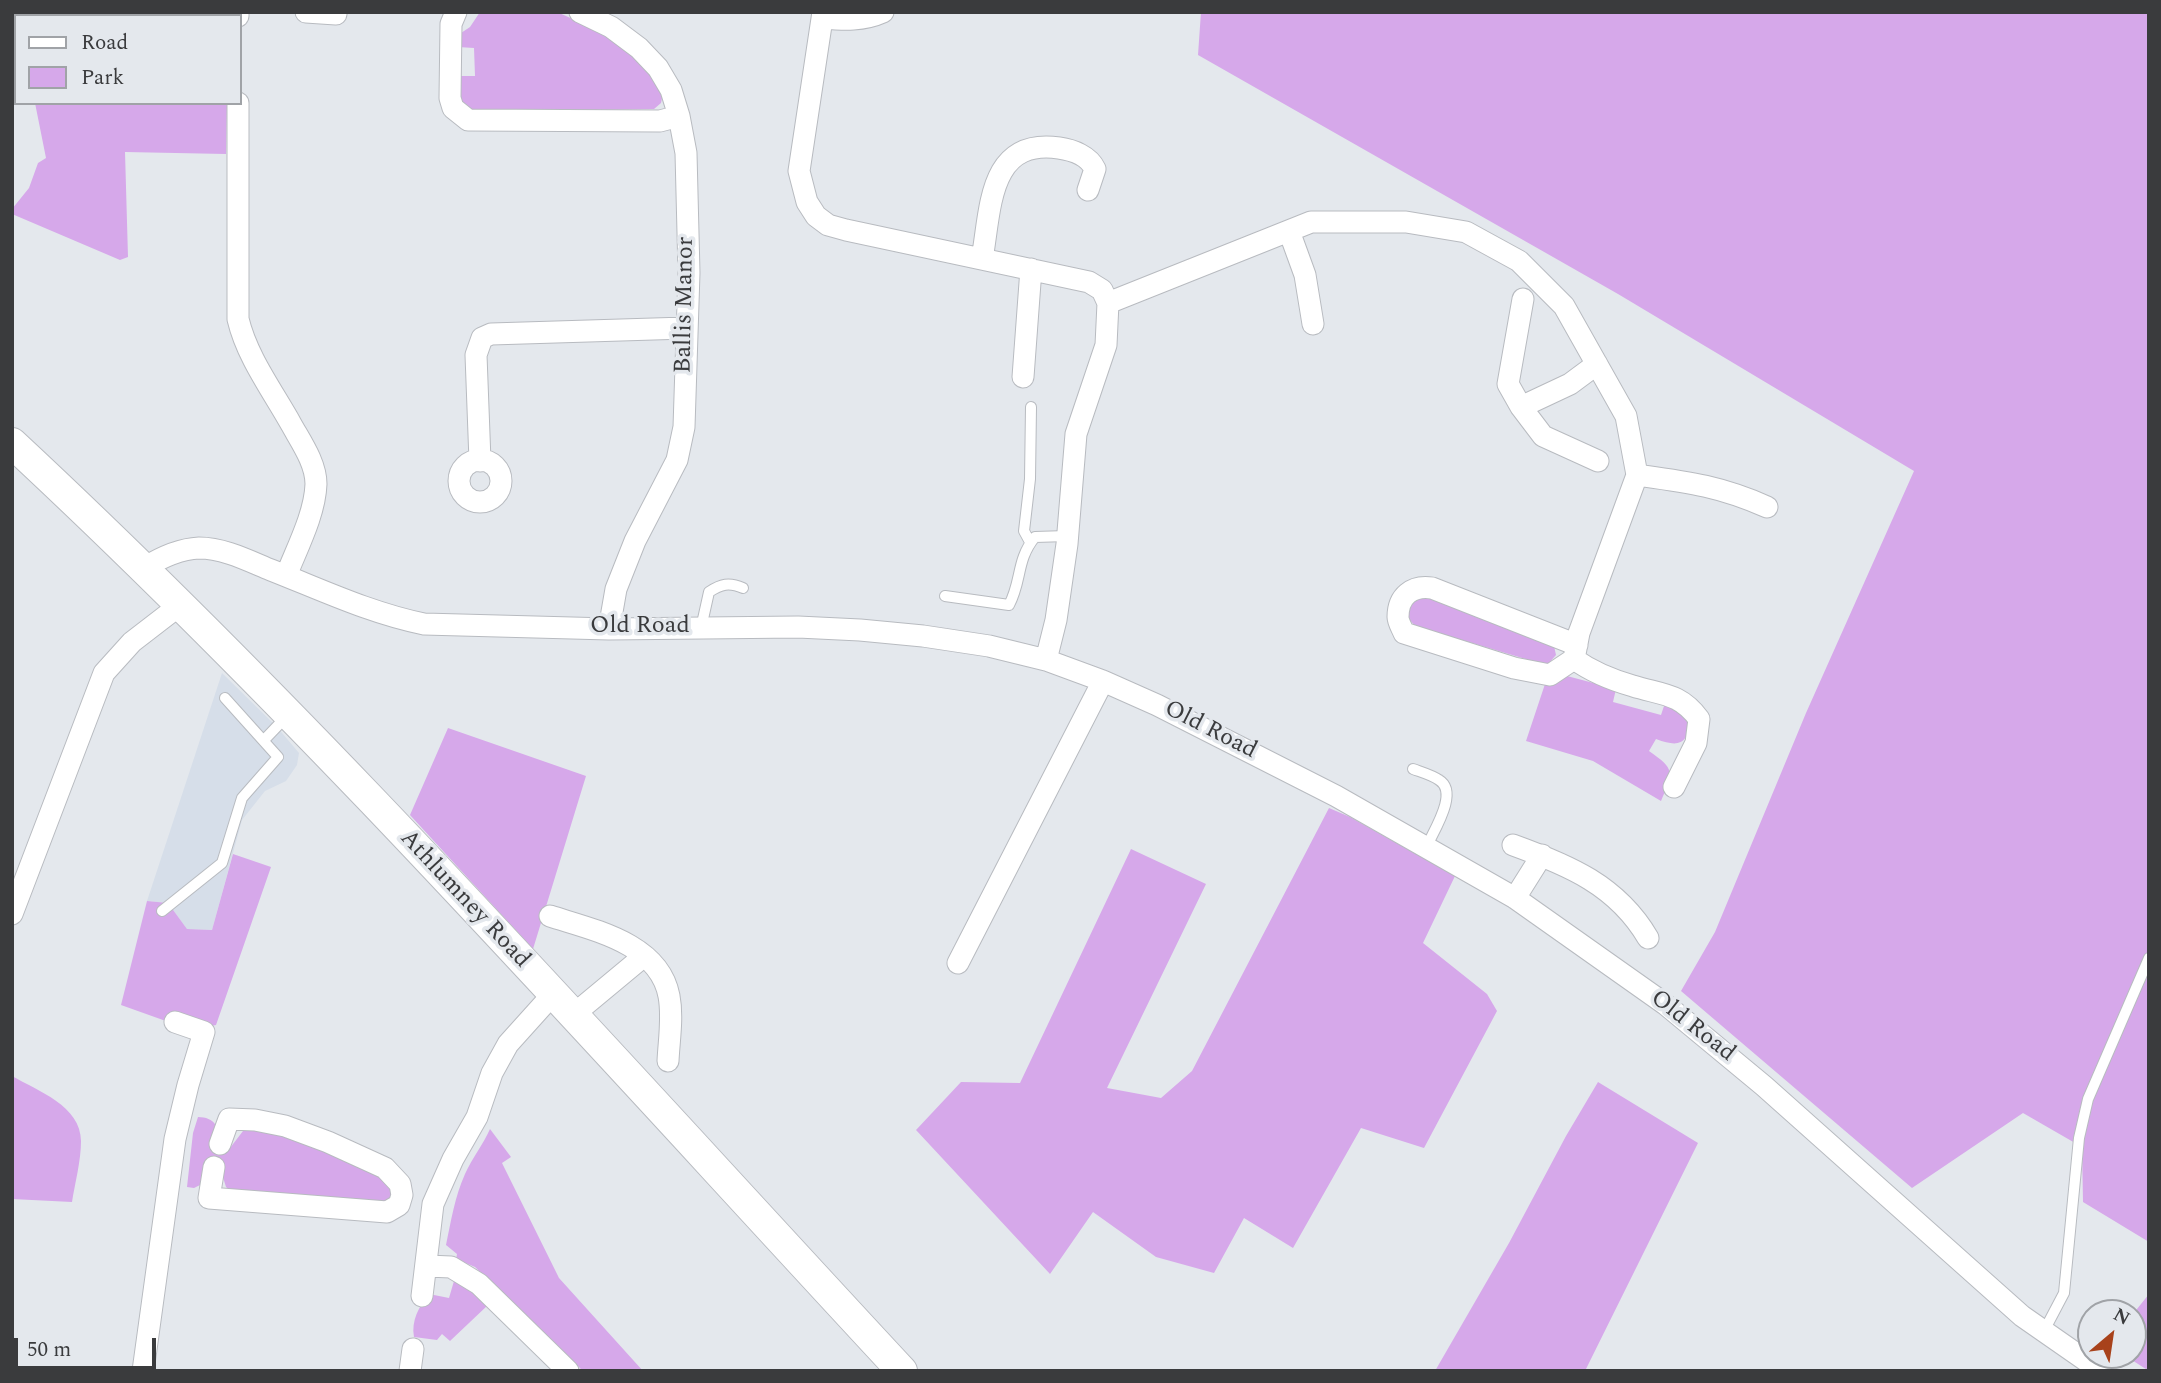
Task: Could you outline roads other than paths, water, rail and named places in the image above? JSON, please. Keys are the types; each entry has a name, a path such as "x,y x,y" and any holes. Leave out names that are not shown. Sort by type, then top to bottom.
{"main road":[{"name":"Athlumney Road","path":"12,443 144,568 289,714 902,1371"}],"street":[{"path":"306,12 336,14"},
{"path":"456,12 451,24 450,97 453,108 468,120 660,121 679,116"},
{"name":"Ballis Manor","path":"580,12 611,27 639,48 658,68 671,90 686,153 689,273 684,427 677,460 635,541 616,589 609,629"},
{"path":"883,12 873,17 850,20 823,15 799,171 807,202 816,216 828,225 1089,282 1102,290 1108,303 1106,345 1076,434 1056,620 1046,660"},
{"path":"238,105 238,318 251,356 304,446 316,480 314,498 286,576"},
{"path":"982,259 994,190 1008,160 1018,153 1031,149 1056,148 1083,156 1092,162 1095,169 1088,190"},
{"path":"1108,303 1311,222 1406,222 1466,232 1519,261 1564,306 1626,416 1637,475 1575,652 1550,675 1514,668 1404,633 1398,618 1402,601 1409,592 1420,586 1432,588 1575,652 1590,670 1637,687 1666,693 1689,705 1699,719 1696,743 1674,787"},
{"path":"1289,231 1305,275 1313,324"},
{"path":"1023,377 1031,270"},
{"path":"1523,299 1508,384 1543,436 1598,461"},
{"path":"480,461 476,355 482,338 491,334 686,328"},
{"path":"1521,407 1570,384 1597,364"},
{"path":"1637,475 1709,485 1767,507"},
{"name":"Old Road","path":"144,568 158,559 182,551 214,549 368,609 424,624 609,629 798,627 911,635 989,646 1046,660 1104,681 1250,751 1427,846 1515,898 1665,1004 1936,1237 2022,1316 2101,1371"},
{"path":"12,914 104,673 131,642 180,605"},
{"path":"958,963 1104,681"},
{"path":"1513,845 1589,877 1629,910 1648,938"},
{"path":"1515,898 1542,855"},
{"path":"550,916 616,938 644,956 655,967 664,980 669,995 671,1011 668,1061"},
{"path":"422,1296 433,1204 453,1159 477,1117 492,1073 508,1044 563,1005 644,956"},
{"path":"143,1371 175,1139 204,1032 175,1021"},
{"path":"214,1167 209,1198 387,1212 399,1205 400,1184 385,1168 285,1126 255,1120 229,1119 220,1143"},
{"path":"400,1199 433,1204"},
{"path":"427,1266 451,1267 479,1284 568,1371"},
{"path":"410,1371 413,1349"}],"lane":[{"path":"1030,542 1024,531 1030,479 1031,407"},
{"path":"945,596 1009,605 1014,597 1025,549 1030,542 1035,537 1067,536"},
{"path":"701,628 709,592 720,584 734,584 743,588"},
{"path":"162,911 222,863 242,798 278,757 265,739 225,698"},
{"path":"265,739 289,714"},
{"path":"1413,769 1442,781 1446,788 1448,799 1427,846"},
{"path":"2044,1331 2064,1293 2079,1138 2088,1099 2149,957"}]}
